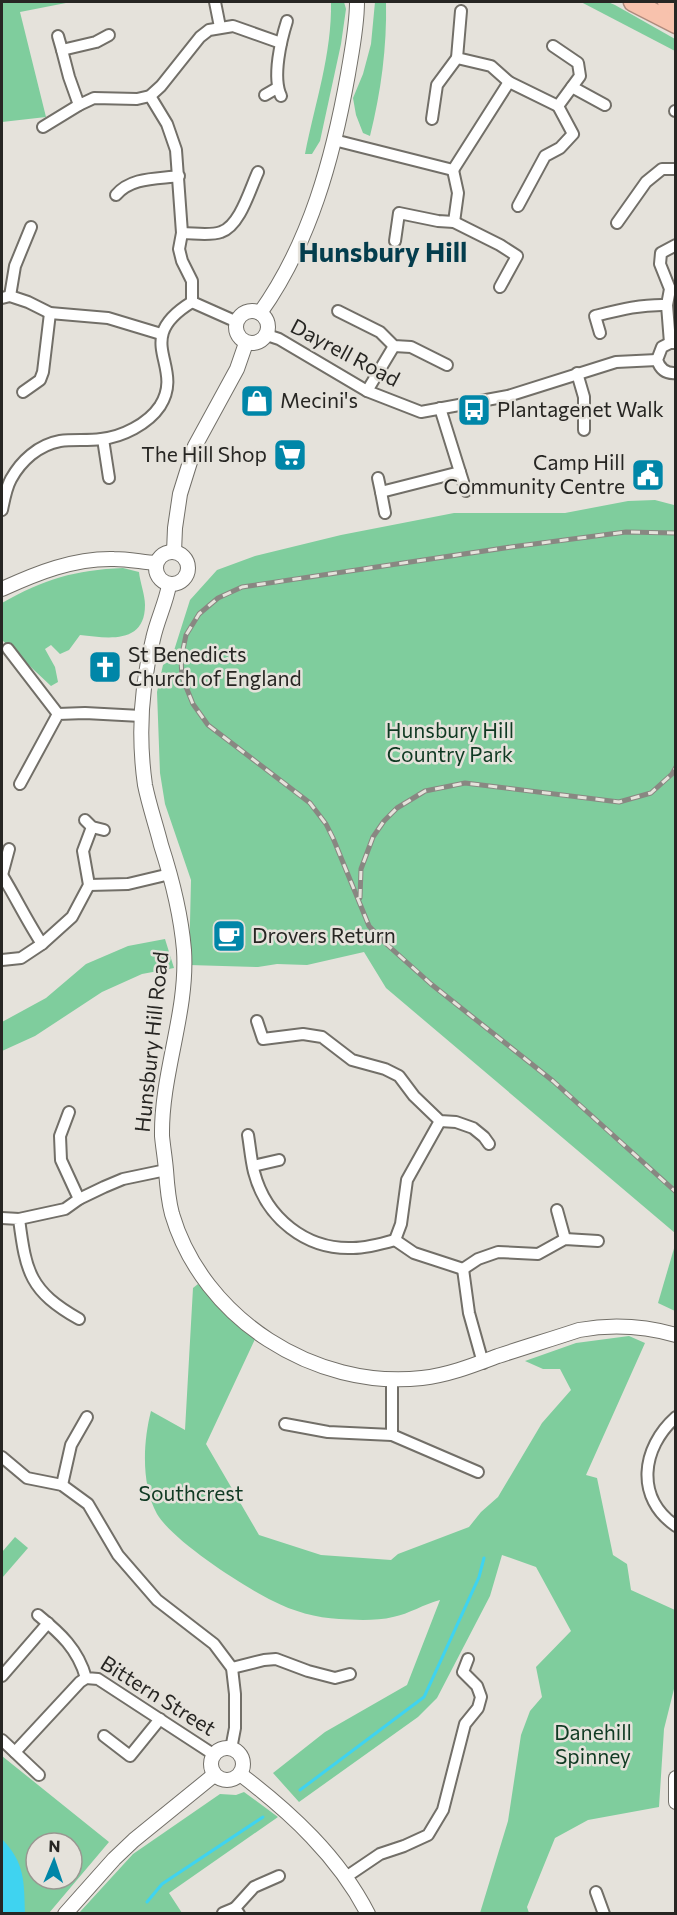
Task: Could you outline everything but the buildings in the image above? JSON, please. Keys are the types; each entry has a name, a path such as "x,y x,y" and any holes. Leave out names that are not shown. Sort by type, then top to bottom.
{"highway":[{"path":"633,2 675,24"},
{"path":"667,2 675,6"}],"street":[{"path":"215,2 220,27"},
{"path":"260,313 286,273 302,240 334,141 357,21 357,2"},
{"path":"432,119 437,85 457,58 461,11"},
{"path":"265,95 279,92 281,43 287,21"},
{"path":"43,127 94,98 137,99 150,96 166,82 200,37 210,30 233,26 281,43"},
{"path":"62,50 96,42 109,34"},
{"path":"58,36 79,105"},
{"path":"553,46 578,63 580,76 558,106"},
{"path":"457,58 491,66 509,82 558,106 573,134 560,148 545,156 518,206"},
{"path":"454,222 458,194 453,170 509,82"},
{"path":"572,87 605,105"},
{"path":"150,96 167,124 176,150 182,233 180,255 192,282 192,302"},
{"path":"334,141 453,170"},
{"path":"617,223 646,182 662,169 675,169"},
{"path":"182,233 221,232 230,226 239,216 258,172"},
{"path":"116,176 119,191 146,179 179,176"},
{"path":"395,241 399,213 454,222 517,256 500,287"},
{"path":"31,227 5,297 28,302 50,313 108,318 161,334"},
{"path":"675,245 662,253 660,264 670,289 667,305 673,343 662,347 657,360 666,372 675,373"},
{"path":"192,302 237,322"},
{"path":"2,510 9,481 22,462 38,450 59,441 103,439 123,433 145,422 158,408 167,393 168,376 160,347 161,334 176,315 192,302"},
{"path":"600,333 595,316 629,307 650,304 667,305"},
{"path":"338,310 380,332 393,346 411,346 447,365"},
{"path":"250,311 260,313 267,321 267,335 259,342 246,343 238,335 237,322 244,313 250,311"},
{"path":"23,392 40,380 43,372 50,313"},
{"name":"Dayrell Road","path":"267,335 279,339 367,392 421,412 508,396 616,362 657,360"},
{"path":"174,552 180,494 195,446 237,369 246,343"},
{"path":"367,392 393,346"},
{"path":"578,373 584,396 584,430"},
{"path":"440,408 466,491"},
{"path":"103,439 109,478"},
{"path":"381,492 460,472"},
{"path":"378,478 385,513"},
{"path":"174,552 183,557 188,571 180,583 170,585 157,575 156,564 163,555 174,552"},
{"path":"2,589 44,570 80,562 114,559 156,564"},
{"name":"Hunsbury Hill Road","path":"170,585 153,637 144,679 141,716 142,757 146,788 170,874 181,925 184,953 183,986 163,1103 162,1138 166,1190 173,1216 184,1244 214,1293 233,1312 270,1341 300,1358 327,1369 358,1377 392,1380 424,1378 483,1363 593,1327 625,1326 675,1335"},
{"path":"8,649 58,714"},
{"path":"58,714 141,716"},
{"path":"20,784 58,714"},
{"path":"2,960 21,958 42,944 72,917 89,885 83,851 89,824 104,830"},
{"path":"9,849 2,875 23,916 42,944"},
{"path":"89,885 128,884 170,874"},
{"path":"257,1021 263,1040 303,1034 322,1037 352,1060 385,1069 399,1076 414,1096 440,1121 456,1122 473,1128 489,1144"},
{"path":"69,1112 60,1136 61,1160 79,1199"},
{"path":"395,1240 401,1224 407,1180 440,1121"},
{"path":"248,1135 253,1166 268,1204 278,1219 295,1232 312,1241 332,1247 353,1248 395,1240 414,1253 463,1269"},
{"path":"253,1166 279,1160"},
{"path":"2,1218 19,1219 65,1209 79,1199 123,1179 166,1170"},
{"path":"557,1210 565,1239"},
{"path":"19,1219 24,1254 31,1278 57,1307 80,1319"},
{"path":"463,1269 478,1259 498,1252 538,1254 565,1239 598,1241"},
{"path":"463,1269 469,1313 483,1363"},
{"path":"392,1380 392,1435"},
{"path":"62,1485 71,1445 87,1417"},
{"path":"675,1417 662,1430 652,1447 647,1467 649,1487 656,1508 675,1526"},
{"path":"285,1424 328,1432 392,1435 478,1472"},
{"path":"2,1456 27,1478 62,1485 88,1504 118,1555 157,1600 214,1644 232,1668 235,1728 231,1749"},
{"name":"Bittern Street","path":"39,1615 63,1635 80,1660 86,1677 98,1679 213,1754"},
{"path":"2,1676 48,1623"},
{"path":"232,1668 276,1659 335,1678 350,1674"},
{"path":"346,1876 380,1854 428,1835 443,1810 465,1724 478,1708 481,1697 477,1686 463,1672 468,1659"},
{"path":"15,1752 86,1677"},
{"path":"104,1736 130,1756 160,1719"},
{"path":"2,1740 39,1775"},
{"path":"224,1748 240,1754 242,1760 240,1773 230,1780 219,1779 214,1775 211,1764 213,1754 224,1748"},
{"path":"240,1773 312,1835 346,1876 368,1914"},
{"path":"65,1914 134,1840 214,1775"},
{"path":"675,1778 675,1802"},
{"path":"223,1913 237,1911 254,1887 279,1876"},
{"path":"596,1892 604,1914"}],"green space":[{"path":"2,2 71,2 20,12 46,117 2,122"},
{"path":"331,2 344,2 346,9 341,44 320,141 312,154 305,154 326,59"},
{"path":"375,2 386,2 385,36 380,86 370,136 363,133 353,98 363,74 371,44"},
{"path":"581,2 608,2 615,5 675,39 675,51"},
{"name":"Hunsbury Hill Country Park","path":"655,500 674,505 675,503 675,1233 386,988 364,952 307,965 277,964 258,967 189,965 191,880 165,804 160,773 157,692 163,665 171,660 190,600 217,570 255,556 341,535 454,513 565,513 628,501"},
{"path":"123,568 139,572 145,605 139,627 123,636 80,635 69,650 60,654 51,645 45,649 55,667 58,682 51,686 2,640 2,603 60,577"},
{"path":"165,939 174,968 142,974 102,992 35,1036 2,1051 2,1022 46,998 86,964 128,946"},
{"path":"675,1245 676,1311 658,1303"},
{"name":"Danehill Spinney","path":"198,1284 239,1326 256,1337 206,1444 259,1535 321,1555 391,1560 398,1554 469,1527 498,1497 542,1423 571,1390 560,1369 543,1369 525,1361 576,1343 629,1336 645,1343 586,1475 597,1478 613,1555 627,1564 631,1590 675,1610 675,1685 664,1729 659,1807 588,1820 555,1838 527,1907 529,1913 480,1913 508,1821 521,1735 530,1711 542,1697 536,1667 571,1631 536,1567 502,1555 490,1596 437,1698 418,1717 299,1802 273,1773 325,1732 407,1685 440,1600 399,1616 380,1619 359,1620 313,1616 280,1605 260,1594 193,1550 165,1525 157,1514 148,1490 145,1450 148,1423 151,1411 185,1430 193,1288"},
{"path":"15,1537 28,1548 2,1578 2,1552"},
{"path":"2,1756 109,1842 84,1872 84,1831 24,1831 24,1891 68,1891 49,1913 2,1913"},
{"path":"244,1792 278,1817 169,1893 182,1913 79,1913 133,1854 220,1794 236,1795"}],"water":[{"path":"2,1839 15,1856 22,1873 25,1913 2,1913"}],"waterway":[{"path":"300,1790 424,1697 479,1577 484,1558"},
{"path":"147,1902 162,1884 263,1817"}],"railway":[{"path":"676,533 626,532 242,587 218,598 199,614 186,635 181,659 182,677 193,704 208,725 310,803 326,824 369,926 431,984 553,1081 676,1192"},
{"path":"360,898 361,869 373,837 397,808 425,791 465,783 619,802 651,793 672,774 676,767"}],"place":[{"name":"Mecini's","path":"257,401"},
{"name":"Plantagenet Walk","path":"474,410"},
{"name":"The Hill Shop","path":"290,455"},
{"name":"Camp Hill Community Centre","path":"648,475"},
{"name":"St Benedicts Church of England","path":"105,667"},
{"name":"Drovers Return","path":"229,936"}],"district":[{"name":"Hunsbury Hill","path":"383,253"}],"park label":[{"name":"Southcrest","path":"191,1494"}]}
